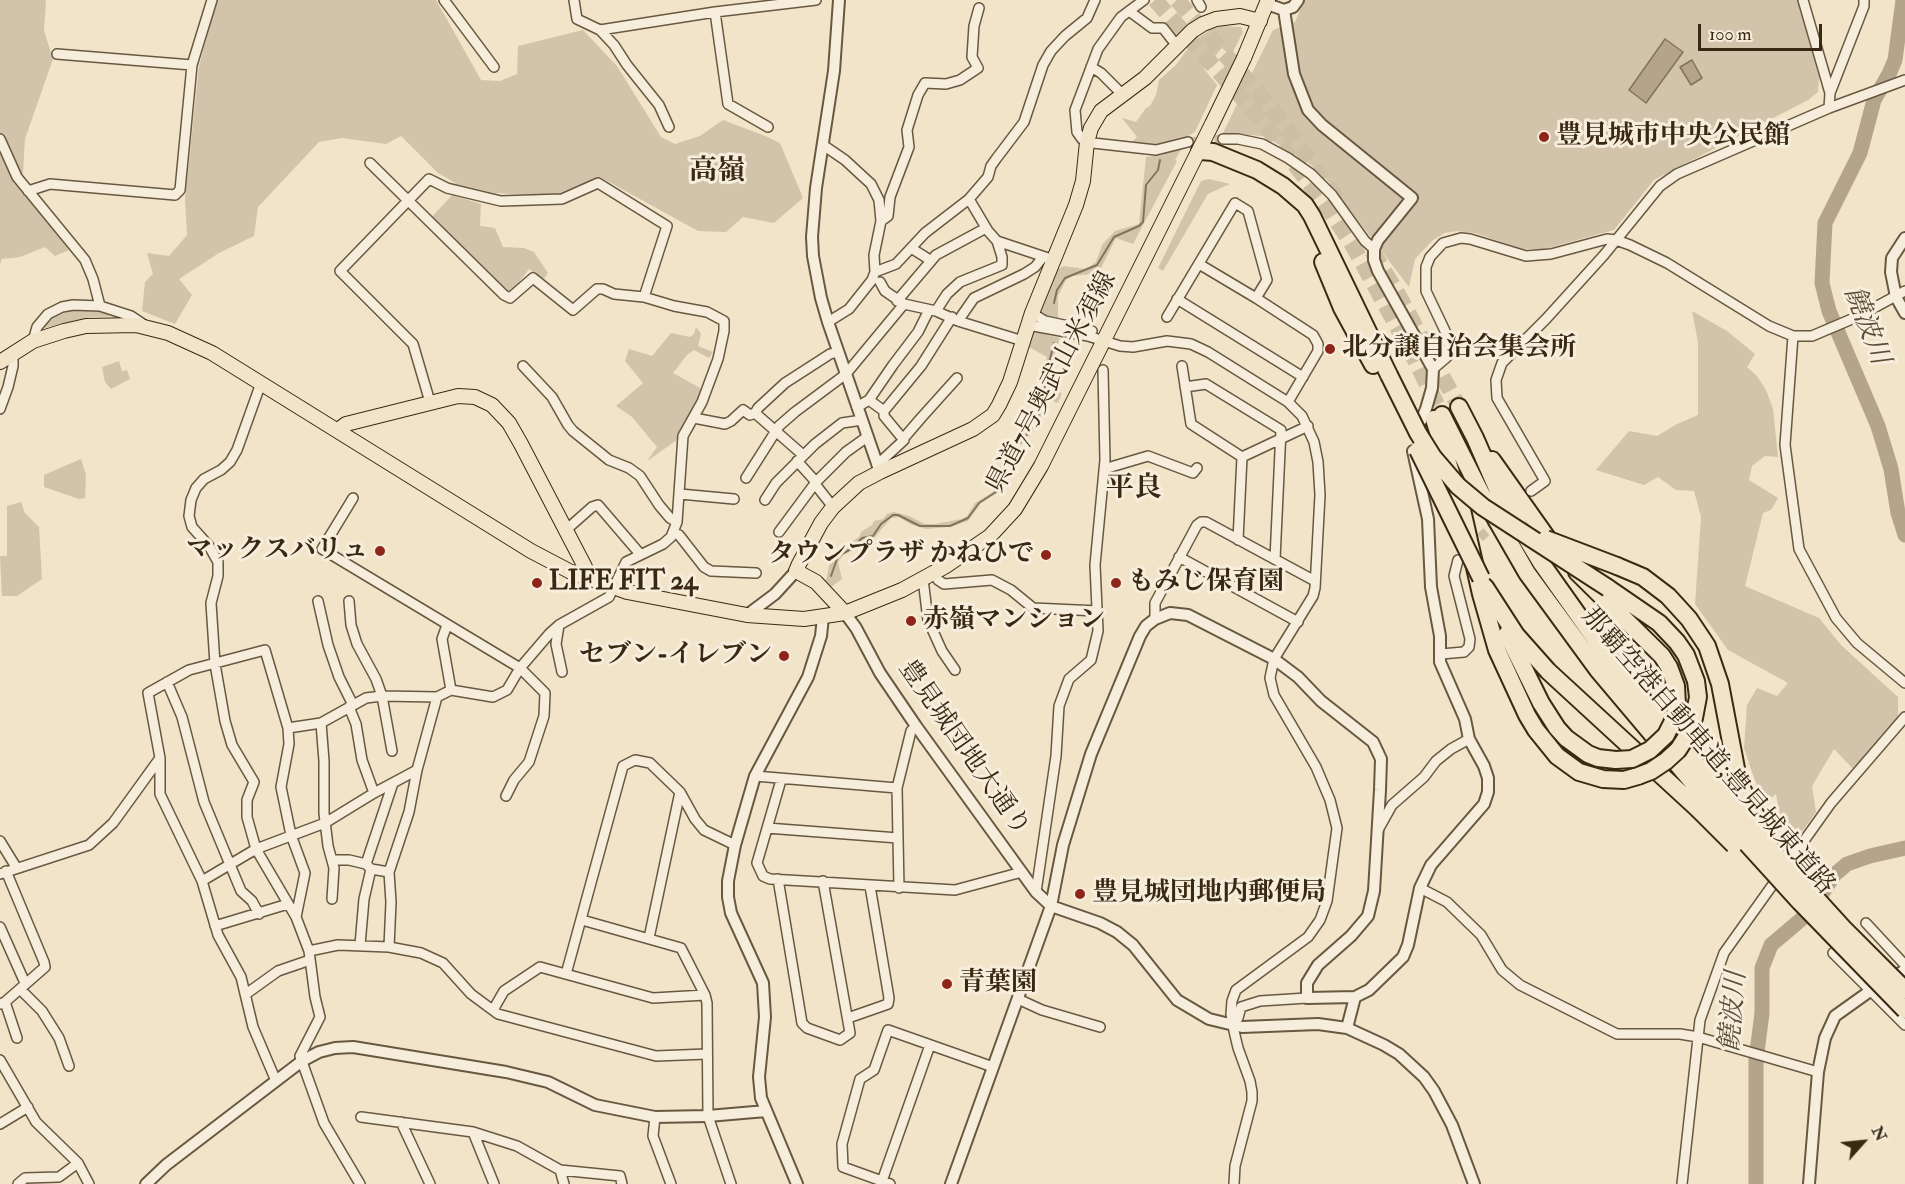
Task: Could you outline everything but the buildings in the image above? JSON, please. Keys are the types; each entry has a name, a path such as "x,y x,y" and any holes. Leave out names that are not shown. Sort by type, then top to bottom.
{"highway":[{"path":"1194,146 1209,161 1264,182 1275,189 1302,215 1342,308 1418,433 1445,473 1468,495 1509,523 1643,577 1668,596 1685,613 1707,646 1720,684 1738,779 1765,832 1905,986"},
{"path":"1385,378 1548,716 1566,738 1588,754 1598,758 1632,759 1650,750 1666,735 1675,717 1676,686 1669,667 1662,656 1556,550 1475,438"},
{"name":"那覇空港自動車道;豊見城東道路","path":"1459,407 1498,493 1542,564 1710,803"},
{"name":"那覇空港自動車道;豊見城東道路","path":"1509,523 1659,622 1686,655 1696,681 1698,697 1695,718 1687,736 1666,761 1638,776 1624,780 1603,780 1580,772 1557,756 1536,730 1527,716 1497,650 1438,417 1527,573 1598,670 1710,803 1905,990"},
{"path":"1480,578 1501,614 1531,653 1570,693 1710,803 1777,889 1905,1010"}],"main road":[{"name":"県道7号奥武山米須線","path":"4,358 33,341 64,331 99,324 150,329 176,337 212,353 531,550 585,578 614,588 677,603 747,615 792,619 845,613 879,600 928,576 977,546 1015,509 1041,466 1103,342 1194,146 1212,124 1268,2"},
{"name":"県道7号奥武山米須線","path":"796,570 821,523 833,507 878,468 973,429 993,415 1005,394 1048,258 1080,193 1087,142 1091,128 1101,111 1145,78 1192,31 1209,21 1240,16 1258,28"},
{"path":"338,430 349,423 430,402 466,396 484,400 501,413 521,444 585,567 585,578"},
{"path":"796,570 816,582 845,613"}],"street":[{"path":"28,191 50,184 175,195 180,190 192,64 212,0"},
{"path":"444,0 494,67"},
{"path":"574,0 577,19 600,30 614,45 659,105 669,127"},
{"path":"600,30 715,12 816,0"},
{"path":"839,0 835,59 816,188 812,237 818,282 828,322 878,468 957,378"},
{"path":"875,272 896,264 925,233 969,199 988,177 991,166 1024,122 1043,65 1051,51 1087,18 1095,0"},
{"path":"1144,0 1112,27 1098,50 1075,110 1077,132 1087,142 1156,150 1194,146"},
{"path":"1268,2 1284,10 1293,7 1298,0"},
{"path":"1803,0 1830,93"},
{"path":"1829,108 1830,93 1864,6 1864,0"},
{"path":"881,221 888,216 890,197 909,147 908,130 918,95 925,83 946,84 960,80 978,68 972,57 974,26 979,8"},
{"path":"1236,1022 1241,1007 1260,1001 1355,997 1369,990 1403,957 1408,945 1420,888 1431,865 1484,804 1488,792 1488,778 1484,766 1469,739 1465,719 1440,662 1441,654 1431,587 1428,519 1413,454 1415,436 1432,388 1433,369 1374,260 1374,249 1378,240 1412,198 1322,125 1308,110 1294,74 1284,10"},
{"path":"1129,11 1152,28 1163,28 1177,46"},
{"path":"715,12 728,104 768,127"},
{"path":"57,54 192,64"},
{"path":"1091,67 1101,73 1122,94"},
{"path":"1531,491 1545,481 1497,398 1496,380 1502,363 1546,320 1660,186 1677,174 1829,108 1905,80"},
{"path":"0,139 16,177 85,260 100,306"},
{"path":"1223,139 1238,139 1262,144 1311,174 1332,195 1365,241 1374,249"},
{"path":"823,145 845,160 871,184 879,200 881,221 872,280 849,309 828,322"},
{"path":"288,728 321,723 366,698 437,697 450,690 493,697 507,690 520,668 550,633 559,625 601,603 612,594 626,562 663,544 674,533 680,494 683,436 702,402 718,359 724,332 724,321 707,312 597,289 573,310 533,278 510,298 504,295 370,163"},
{"path":"430,402 413,344 340,271 429,179 447,188 501,201 562,199 598,183 667,226 644,297"},
{"path":"857,407 869,400 892,364 947,294 960,282 1002,265 997,241 986,228 969,199"},
{"path":"1167,317 1235,203 1248,211 1251,216 1267,280 1256,298"},
{"path":"747,478 775,432 795,412 846,374 901,303 930,260 959,241 986,228"},
{"path":"1433,369 1447,357 1449,345 1446,333 1426,291 1426,267 1430,257 1443,243 1461,238 1526,256 1551,254 1607,239 1630,244 1667,263 1769,326 1793,336 1812,336 1900,294"},
{"path":"1905,238 1892,258 1891,272 1905,313"},
{"path":"997,241 1048,258"},
{"path":"911,248 930,260"},
{"path":"903,439 884,416 884,411 955,319 974,298 1024,274 1048,258"},
{"path":"1199,264 1313,335 1318,344 1318,351 1288,402"},
{"path":"880,282 885,291 901,303 1023,341"},
{"path":"1178,299 1303,376"},
{"path":"33,341 41,321 54,310 73,305 100,306 131,316 150,329"},
{"path":"1030,319 1103,342 1133,347 1167,341 1191,344 1208,352 1288,402 1308,426 1318,462 1320,495 1313,596 1274,659 1270,678 1274,695 1316,767 1330,800 1337,828 1327,902 1320,920 1308,937 1236,990 1231,1007 1236,1022 1238,1048 1252,1092 1252,1101 1234,1166 1234,1184"},
{"path":"1030,319 1092,331"},
{"path":"1793,336 1785,445 1799,549 1836,618 1857,643 1905,683"},
{"path":"694,418 724,424 729,423 743,410 750,415 755,413 785,383 810,366 838,352"},
{"path":"0,409 13,366 4,358"},
{"path":"523,366 552,397 573,431 609,460 629,468 640,476 659,505 670,518 677,522"},
{"path":"1182,366 1191,424 1242,457"},
{"path":"1036,892 1056,756 1059,706 1069,679 1091,660 1098,631 1095,565 1104,469 1103,370"},
{"path":"261,383 237,450 230,462 204,479 196,488 189,508 192,527 209,546 218,562 218,576 211,603 215,664 225,721 232,745 254,782 247,800 247,817 256,849 296,917 309,956 320,1017 300,1056 324,1123 360,1184"},
{"path":"1185,387 1206,384 1281,430 1275,559"},
{"path":"869,400 884,411"},
{"path":"755,413 800,458 833,507"},
{"path":"765,500 776,483 800,458 843,423 862,420"},
{"path":"1242,457 1308,426"},
{"path":"779,532 816,483 846,452 867,437"},
{"path":"1104,469 1148,456 1193,473 1197,468"},
{"path":"1238,540 1242,457"},
{"path":"680,494 734,499"},
{"path":"353,498 322,549 520,668 545,693 544,716 530,762 514,780 506,796"},
{"path":"566,530 592,507 598,505 640,554"},
{"path":"1155,619 1155,603 1179,556 1201,522 1206,522 1315,581"},
{"path":"674,533 679,535 704,567 711,571 756,573"},
{"path":"1179,556 1298,622"},
{"path":"1441,654 1464,652 1469,647 1470,639 1454,576 1458,560"},
{"path":"747,615 776,594 796,570"},
{"path":"955,670 942,651 928,620 928,576 944,584 992,580 1011,590 1033,608 1098,611"},
{"path":"318,600 328,645 351,706 362,760 374,793"},
{"path":"349,601 351,625 357,644 376,679 382,696 393,752"},
{"name":"豊見城団地大通り","path":"845,613 856,628 880,673 916,726 1036,892 1051,906"},
{"path":"951,1184 1051,906 1064,845 1091,754 1140,636 1146,626 1155,619 1170,613 1188,615 1274,659 1373,742 1381,759 1374,891 1368,916 1351,936 1318,965 1307,983 1307,998"},
{"path":"797,1184 761,1098 759,1077 765,1017 763,983 731,913 728,881 735,845 755,776 808,677 821,636 823,617"},
{"path":"447,625 442,639 450,690"},
{"path":"559,625 556,644 562,672"},
{"path":"276,1081 253,1026 241,977 218,935 202,881 160,794 160,758 148,693 189,670 265,650 288,728 289,744 281,787 291,835 305,873 296,917"},
{"path":"167,682 182,717 204,802 241,891 252,901 259,914"},
{"path":"389,947 391,902 389,872 409,812 417,770 437,697"},
{"path":"1682,1184 1700,1020 1724,953 1831,803 1905,717"},
{"path":"321,723 325,823 328,846 334,860 332,899"},
{"path":"899,888 897,788 911,731 916,726"},
{"path":"1377,832 1392,805 1424,777 1436,761 1469,739"},
{"path":"17,1038 3,1003 45,967 3,872 89,845 113,823 160,758"},
{"path":"566,974 623,766 635,760 650,762 680,792 704,830 735,845"},
{"path":"202,881 256,849 325,823 417,770"},
{"path":"755,776 897,788"},
{"path":"781,780 757,863 763,876 870,886 954,890 1022,872"},
{"path":"360,945 368,867 393,783"},
{"path":"649,938 680,792"},
{"path":"767,828 898,837"},
{"path":"0,841 16,867"},
{"path":"334,860 339,859 389,872"},
{"path":"778,879 802,1023 807,1028 840,1040 850,1033 823,881"},
{"path":"848,1018 888,1005 889,998 870,886"},
{"path":"1420,888 1447,902 1481,934 1502,970 1520,985 1617,1034 1680,1034 1698,1037 1818,1072"},
{"path":"215,926 288,904"},
{"path":"1051,906 1100,923 1117,932 1133,945 1177,1000 1209,1019 1318,1024 1347,1028 1399,1054 1424,1077 1434,1091 1452,1125 1474,1184"},
{"path":"582,920 681,948 707,1003 708,1116 731,1184"},
{"path":"1866,923 1905,965"},
{"path":"0,927 22,986 42,1011 59,1038 69,1066"},
{"path":"246,994 278,971 338,945 389,947 421,953 443,963 471,994 498,1014 656,1056 707,1054"},
{"path":"1833,953 1905,1025"},
{"path":"493,1010 504,991 540,967 653,998 705,995"},
{"path":"1809,1184 1818,1072 1825,1038 1835,1016 1905,970"},
{"path":"1347,1028 1355,997"},
{"path":"1018,999 1042,1010 1100,1028"},
{"path":"930,1045 884,1183 843,1167 842,1144 860,1079 874,1070 888,1030 993,1067"},
{"path":"146,1184 166,1165 302,1061 319,1052 335,1048 353,1047 506,1072 548,1082 595,1105 655,1118 766,1111"},
{"path":"0,1060 36,1122 78,1163 89,1184"},
{"path":"0,1124 28,1107"},
{"path":"361,1117 473,1132 517,1146 560,1170 620,1176 622,1184"},
{"path":"655,1118 653,1136 671,1184"},
{"path":"402,1122 430,1184"},
{"path":"473,1132 494,1184"},
{"path":"18,1184 25,1178 59,1177 78,1163"},
{"path":"560,1170 564,1184"}],"shaded area":[{"path":"0,0 46,0 44,31 53,59 25,139 22,189 69,250 55,256 45,247 20,257 2,259 0,264"},
{"path":"217,0 436,0 481,80 500,81 517,74 518,46 583,30 617,66 661,137 675,144 700,136 723,120 765,136 780,143 803,198 774,223 743,217 726,232 698,231 600,177 554,196 495,193 457,184 438,173 401,136 386,144 342,138 319,142 258,207 254,236 219,253 179,279 192,295 175,324 142,311 145,282 153,274 147,253 169,256 187,235 185,200 199,66"},
{"path":"1304,0 1797,0 1819,77 1818,92 1808,100 1654,180 1614,230 1544,249 1522,249 1475,233 1457,231 1445,233 1433,240 1415,259 1409,287 1321,172 1288,149 1262,136 1223,133 1273,30 1295,22"},
{"path":"1222,26 1241,27 1243,32 1231,56 1222,48 1204,69 1217,85 1195,132 1183,139 1163,145 1131,143 1137,137 1122,118 1136,122 1150,106 1156,95 1159,80 1176,65 1201,36"},
{"path":"1665,39 1683,52 1646,103 1629,90"},
{"path":"1692,60 1702,78 1691,85 1680,67"},
{"path":"1182,148 1133,244 1116,238 1101,268 1091,274 1072,276 1066,280 1058,296 1058,321 1043,316 1039,311 1056,270 1064,266 1084,269 1089,267 1096,262 1102,245 1115,231 1139,224 1146,157 1162,155"},
{"path":"1209,179 1230,184 1208,194 1163,271 1158,268 1201,181"},
{"path":"452,195 481,204 480,226 495,228 503,247 524,248 534,252 548,273 544,279 529,269 507,293 431,218"},
{"path":"74,310 119,316 90,317 45,328 43,323 52,317"},
{"path":"1692,311 1727,331 1755,354 1747,367 1757,376 1766,390 1773,409 1778,457 1765,456 1752,466 1749,480 1778,498 1771,510 1763,513 1745,586 1819,618 1841,645 1898,697 1898,720 1855,771 1834,749 1812,786 1816,812 1795,842 1781,820 1776,794 1765,803 1744,748 1747,705 1757,688 1777,696 1788,683 1728,650 1695,604 1701,517 1694,491 1676,490 1658,477 1644,485 1596,470 1629,431 1657,436 1698,415 1698,342"},
{"path":"696,327 701,334 698,346 713,352 709,358 694,350 673,373 702,389 677,440 647,461 657,447 632,417 616,406 643,383 625,361 629,349 652,356 671,333 690,337 694,334"},
{"path":"1032,331 1060,338 1046,388 1062,393 1058,403 1049,400 1034,430 1007,460 1004,465 1005,477 1001,490 981,503 968,521 949,527 926,529 910,524 899,517 891,518 874,538 863,540 843,555 838,562 842,579 831,587 826,581 831,557 859,537 861,532 874,521 883,519 887,514 894,512 925,524 962,519 967,516 975,503 993,492 999,480 998,472 1003,456 1023,432 1042,399 1041,373 1047,357 1027,346"},
{"path":"119,361 122,371 127,370 130,379 111,389 105,382 102,367"},
{"path":"81,459 86,475 85,498 79,499 44,487 44,475"},
{"path":"21,502 25,513 39,527 42,579 17,596 2,596 0,556 7,556 7,506"}],"waterway":[{"name":"饒波川","path":"1903,0 1895,60 1874,100 1860,153 1825,223 1822,283 1829,311 1878,426 1891,469 1898,513 1905,535"},
{"path":"1054,303 1057,290 1065,278 1097,265 1114,237 1143,222 1146,185 1158,170 1160,160"},
{"path":"831,576 838,556 853,548 862,538 873,536 881,524 893,515 898,515 920,526 950,526 968,518 979,503 999,490 1003,480 1004,461 1030,431 1044,404 1046,398 1044,383 1054,343"},
{"name":"饒波川","path":"1756,1184 1756,1060 1762,1013 1762,968 1771,945 1811,911 1834,875 1847,864 1905,848"}],"tunnel":[{"path":"1155,0 1259,117 1330,211 1353,246 1412,354 1442,415"},
{"path":"1177,0 1271,107 1340,202"},
{"path":"1188,142 1223,139"},
{"path":"1372,251 1459,407"},
{"path":"1470,547 1499,520"}],"place":[{"name":"豊見城市中央公民館","path":"1544,137"},
{"name":"北分譲自治会集会所","path":"1330,349"},
{"name":"マックスバリュ","path":"380,551"},
{"name":"タウンプラザ かねひで","path":"1046,555"},
{"name":"LIFE FIT 24","path":"537,583"},
{"name":"もみじ保育園","path":"1116,583"},
{"name":"赤嶺マンション","path":"911,621"},
{"name":"セブン-イレブン","path":"784,656"},
{"name":"豊見城団地内郵便局","path":"1080,894"},
{"name":"青葉園","path":"947,984"}],"district":[{"name":"高嶺","path":"717,173"},
{"name":"平良","path":"1134,490"}]}
